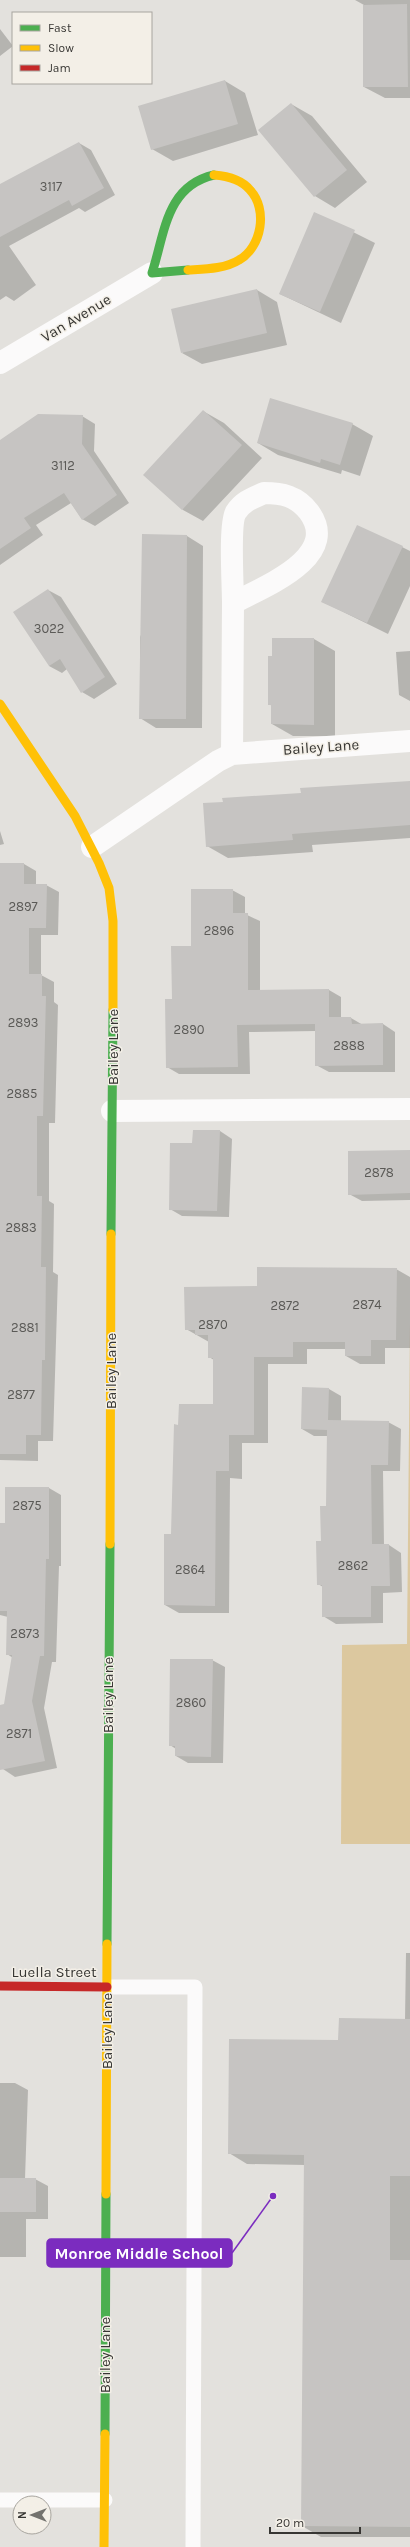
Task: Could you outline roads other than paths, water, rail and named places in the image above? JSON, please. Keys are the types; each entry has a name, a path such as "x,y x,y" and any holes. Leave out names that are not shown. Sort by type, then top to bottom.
{"street":[{"path":"214,175 229,177 242,183 253,194 260,207 262,223 259,238 251,251 239,260 225,266 152,273 172,210 178,196 187,185 200,178 214,175"},
{"name":"Van Avenue","path":"0,364 152,273"},
{"path":"232,754 233,520 235,513 250,498 264,494 278,493 292,497 304,505 313,518 317,532 314,547 296,568 233,604"},
{"name":"Bailey Lane","path":"0,704 67,803 92,846 110,889 113,921 104,2547"},
{"name":"Bailey Lane","path":"92,846 218,761 232,754 410,741"},
{"path":"112,1111 410,1109"},
{"name":"Luella Street","path":"0,1986 107,1986"}],"lane":[{"path":"107,1986 195,1987 193,2547"},
{"path":"0,2500 105,2500"}],"place":[{"name":"Monroe Middle School","path":"273,2196"}]}
